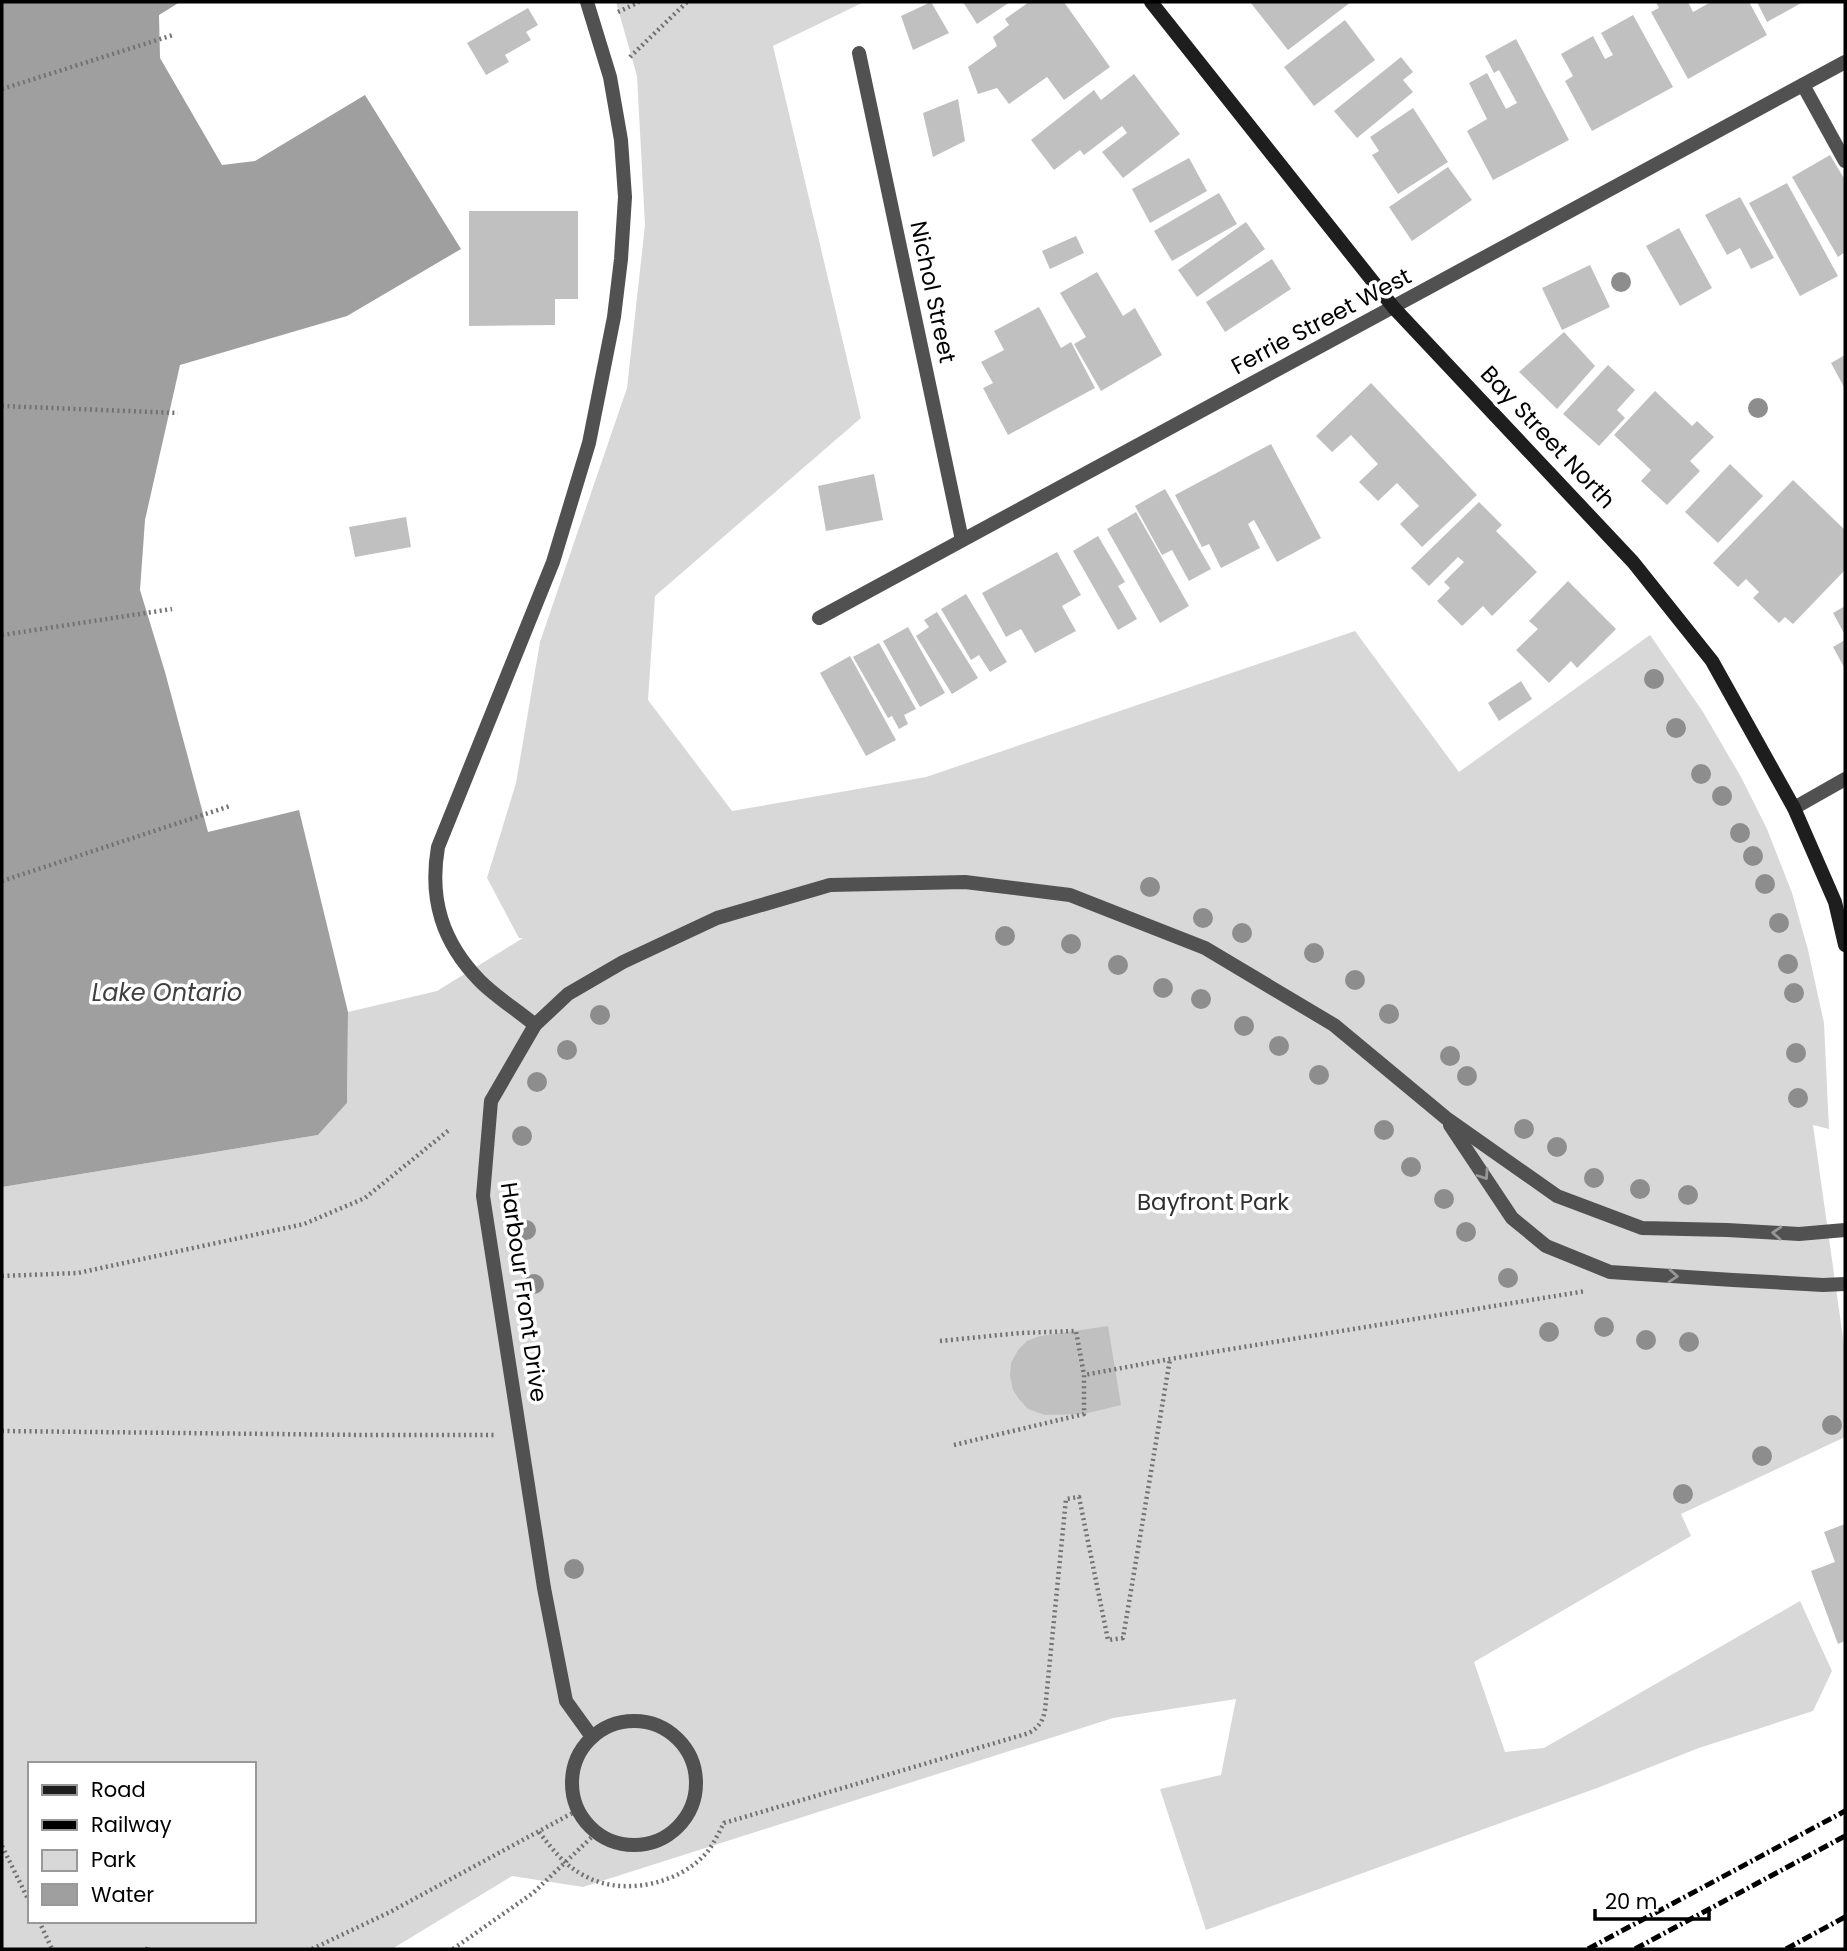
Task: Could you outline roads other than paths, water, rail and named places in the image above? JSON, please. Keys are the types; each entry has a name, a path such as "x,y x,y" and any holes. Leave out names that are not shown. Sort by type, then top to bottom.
{"street":[{"path":"535,1025 480,981 451,944 439,916 435,868 438,847 553,562 589,443 614,317 625,197 621,140 610,78 587,2"},
{"name":"Bay Street North","path":"1151,2 1394,308 1633,562 1712,661 1794,807 1835,902 1845,945"},
{"name":"Nichol Street","path":"859,53 962,540"},
{"name":"Ferrie Street West","path":"819,618 1845,62"},
{"path":"1803,85 1845,160"},
{"path":"1794,807 1845,779"},
{"name":"Harbour Front Drive","path":"592,1737 566,1701 544,1588 484,1196 491,1101 535,1025 568,994 622,962 717,918 830,885 965,882 1069,895 1205,948 1334,1025 1446,1118 1557,1196 1642,1228 1799,1234 1845,1230"},
{"name":"Harbour Front Drive","path":"1446,1118 1512,1218 1546,1246 1609,1272 1823,1285 1845,1284"},
{"path":"632,1721 653,1724 672,1734 687,1750 695,1770 695,1792 689,1812 676,1830 658,1841 636,1846 615,1843 596,1833 581,1817 573,1796 572,1775 579,1755 592,1737 610,1726 632,1721"}],"water":[{"name":"Lake Ontario","path":"2,2 180,2 159,15 160,58 222,165 255,161 365,95 461,249 347,316 180,365 145,520 140,590 208,832 299,810 348,1012 347,1103 318,1135 2,1187"}],"railway":[{"path":"1588,1949 1845,1811"},
{"path":"1635,1949 1845,1836"},
{"path":"1786,1949 1845,1917"}],"park label":[{"name":"Bayfront Park","path":"1213,1202"}]}
